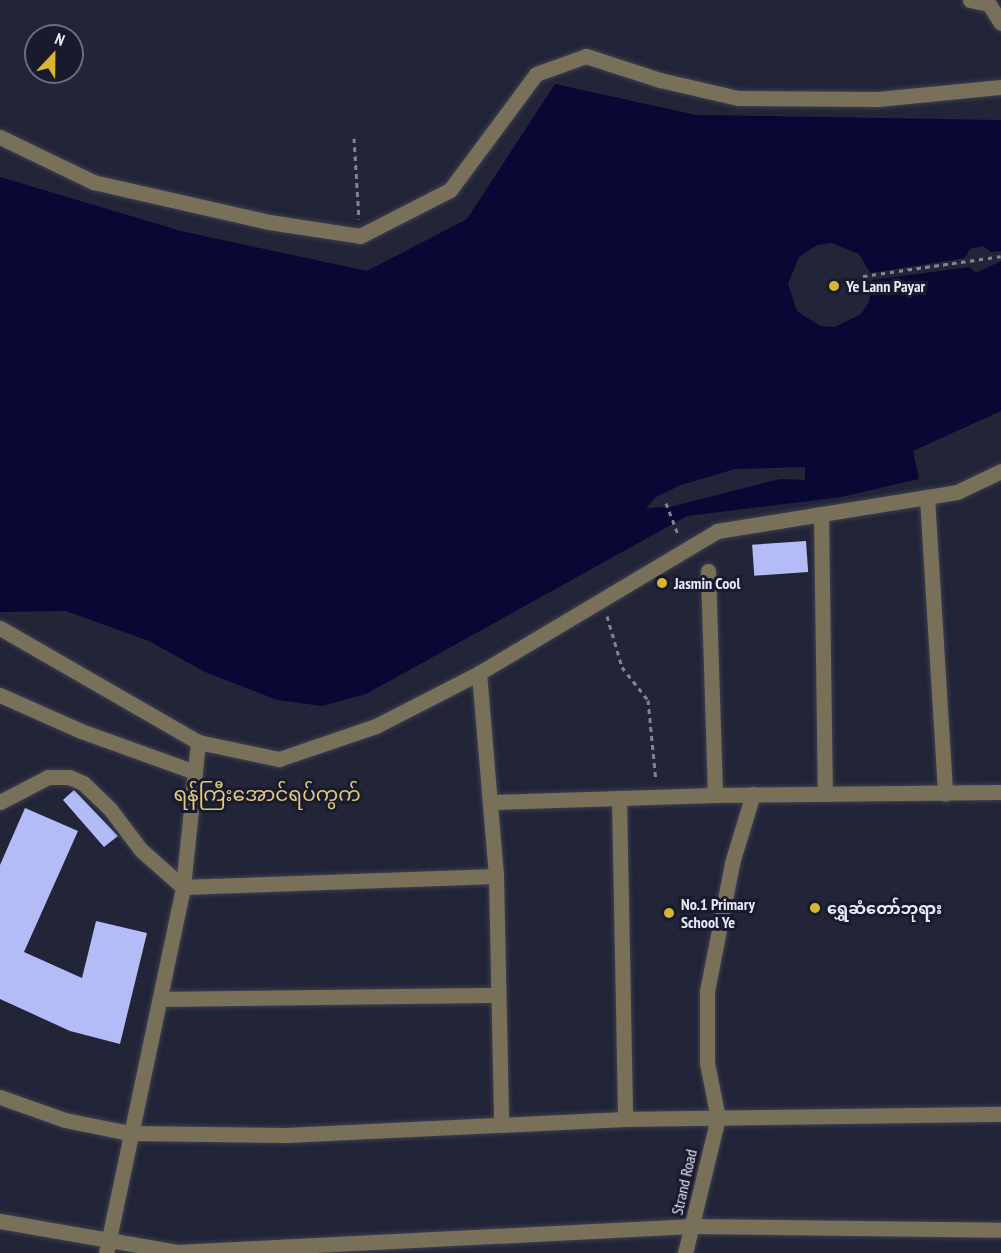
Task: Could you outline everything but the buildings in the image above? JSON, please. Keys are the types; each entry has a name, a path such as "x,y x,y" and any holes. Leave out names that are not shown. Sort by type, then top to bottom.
{"street":[{"path":"970,0 988,1 1001,23"},
{"path":"0,137 93,182 269,222 360,236 450,190 536,74 586,56 660,80 738,98 878,99 1001,87"},
{"path":"0,628 198,742 279,759 376,726 479,673 717,531 957,492 1001,471"},
{"path":"927,497 945,793"},
{"path":"821,514 825,794"},
{"path":"708,571 715,795"},
{"path":"479,673 493,802 501,1125"},
{"path":"0,695 81,731 195,772"},
{"path":"108,1248 129,1133 162,999 183,887 198,742"},
{"path":"0,802 48,777 69,777 82,783 110,809 141,850 183,887 496,876"},
{"path":"493,802 753,794 1001,792"},
{"path":"718,1118 707,1063 707,991 732,863 753,794"},
{"path":"619,798 625,1119"},
{"path":"162,999 498,994"},
{"path":"0,1097 65,1120 129,1133 286,1135 625,1119 1001,1114"},
{"name":"Strand Road","path":"684,1253 718,1118"},
{"path":"0,1221 108,1248 178,1252 692,1226 1001,1230"}],"path":[{"path":"354,138 360,236"},
{"path":"863,276 1001,256"},
{"path":"667,504 675,528"},
{"path":"602,600 622,667 648,700 658,797"}],"shaded area":[{"path":"555,84 696,115 1001,120 1001,411 913,451 919,479 841,497 687,516 366,694 322,706 277,700 205,672 149,641 66,611 0,612 0,177 181,231 367,271 467,219","holes":["805,467 805,480 780,479 670,507 646,508 656,497 681,485 735,469"]}],"pier":[{"path":"832,243 859,254 870,273 965,258 970,249 983,246 991,252 1001,251 1001,261 976,273 969,267 872,280 869,302 861,314 835,327 820,326 797,311 788,284 799,257 817,245"}],"place":[{"name":"Ye Lann Payar","path":"834,286"},
{"name":"Jasmin Cool","path":"662,583"},
{"name":"ရွှေဆံတော်ဘုရား","path":"815,908"},
{"name":"No.1 Primary School Ye","path":"669,913"}],"district":[{"name":"ရန်ကြီးအောင်ရပ်ကွက်","path":"267,794"}]}
